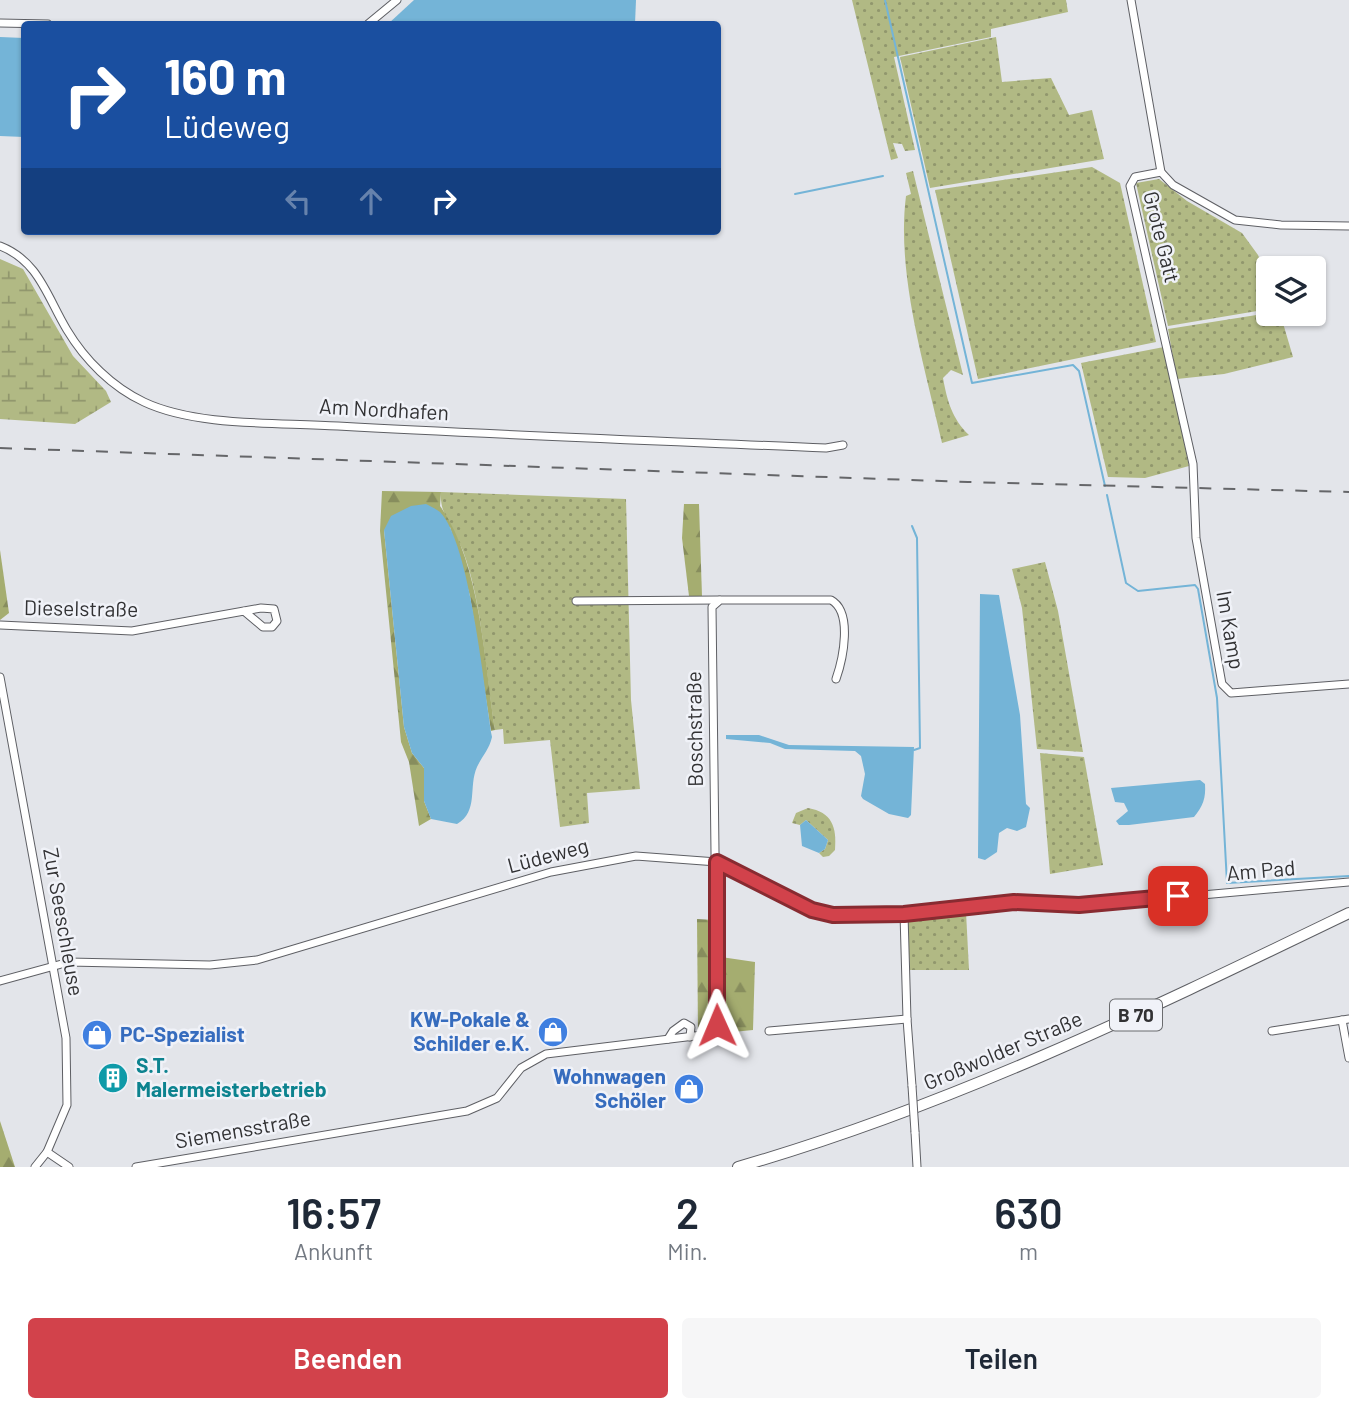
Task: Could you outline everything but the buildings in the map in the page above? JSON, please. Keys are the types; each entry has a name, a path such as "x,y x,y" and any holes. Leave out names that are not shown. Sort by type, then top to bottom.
{"main road":[{"name":"Großwolder Straße","path":"738,1167 909,1111 1018,1068 1349,913"}],"street":[{"path":"372,21 397,0"},
{"path":"1131,0 1161,172"},
{"path":"0,23 21,23"},
{"name":"Grote Gatt","path":"1195,493 1183,415 1130,186 1135,177 1161,172 1172,185 1235,220 1293,226 1349,226"},
{"name":"Am Nordhafen","path":"0,246 27,261 68,331 98,370 124,391 165,410 200,417 399,429 826,448 843,445"},
{"name":"Im Kamp","path":"1195,493 1196,538 1224,689 1231,693 1349,684"},
{"name":"Boschstraße","path":"717,862 711,653 712,607 720,600"},
{"path":"576,601 831,600 836,603 843,616 842,659 836,679"},
{"name":"Dieselstraße","path":"0,625 132,631 244,611"},
{"name":"Zur Seeschleuse","path":"0,677 66,1038 67,1105 47,1152 35,1167"},
{"name":"Lüdeweg","path":"0,981 53,966 88,960 201,965 257,960 580,864 658,855 717,862 824,913 904,914 1014,902 1050,905"},
{"name":"Siemensstraße","path":"136,1167 467,1111 497,1098 521,1068 546,1054 711,1034 717,1025 717,862"},
{"name":"Am Pad","path":"1050,905 1349,882"},
{"path":"904,914 906,1019 918,1167"},
{"path":"769,1031 906,1019"},
{"path":"1272,1031 1346,1020 1349,1058"},
{"name":"Siemensstraße","path":"668,1039 673,1031 684,1023 691,1027 690,1037"},
{"path":"47,1152 69,1167"}],"green space":[{"path":"852,0 1066,0 1068,12 991,29 991,37 894,57 915,150 905,151 902,144 893,143 898,158 891,160"},
{"path":"996,37 1002,82 1051,78 1069,115 1092,110 1104,159 930,188 900,57"},
{"path":"1092,167 1120,183 1156,342 978,379 935,190"},
{"path":"913,171 963,375 951,370 943,378 951,409 969,435 942,443 914,320 905,257 906,196 911,194 906,173"},
{"path":"1159,179 1187,201 1242,233 1258,256 1256,256 1256,311 1168,326 1136,183"},
{"path":"0,259 23,269 73,356 106,391 111,402 75,424 0,419"},
{"path":"1256,315 1256,326 1284,326 1293,357 1224,374 1177,379 1168,329"},
{"path":"1164,347 1189,466 1145,478 1108,477 1081,363"},
{"path":"382,491 441,492 440,506 454,529 473,584 495,730 491,731 470,596 450,527 384,530 404,727 412,753 424,768 424,801 431,819 419,826 409,762 401,742 380,531"},
{"path":"441,492 626,499 631,700 640,789 587,793 589,823 560,827 550,740 504,744 503,729 495,730 475,592 463,551 442,508"},
{"path":"684,504 699,504 702,596 689,596 682,538"},
{"path":"0,550 9,613 0,620"},
{"path":"1045,562 1058,611 1083,752 1037,749 1022,608 1012,569"},
{"path":"1040,753 1084,757 1103,865 1050,874"},
{"path":"808,808 823,813 834,828 835,850 829,856 823,857 819,853 825,849 828,840 806,820 800,825 792,823 796,813"},
{"path":"966,912 969,970 910,970 907,919"},
{"path":"697,919 714,920 715,1026 712,1030 698,1034"},
{"path":"721,957 755,962 753,1030 723,1033 720,1029"},
{"path":"0,1121 15,1167 0,1167"}],"water":[{"path":"414,0 636,0 635,21 391,21"},
{"path":"0,37 21,38 21,137 0,136"},
{"path":"426,504 440,512 451,529 460,553 474,618 492,737 474,775 471,806 464,819 457,824 431,819 424,801 424,768 412,753 404,727 384,530 391,516 411,506"},
{"path":"980,594 999,595 1020,715 1026,804 1030,808 1026,827 1017,831 1007,828 999,833 997,852 985,860 978,858"},
{"path":"726,735 759,735 789,745 914,747 911,815 908,818 889,814 863,799 861,796 865,774 861,756 855,751 785,749 770,743 726,739"},
{"path":"1200,780 1205,784 1204,798 1194,817 1129,825 1119,825 1116,821 1128,811 1124,803 1115,802 1111,788"},
{"path":"806,820 828,840 825,849 819,853 802,846 800,825"}],"waterway":[{"path":"885,0 972,383 1073,365 1079,371 1105,486"},
{"path":"795,194 883,176"},
{"path":"1107,495 1126,583 1138,591 1195,585 1198,589 1217,698 1227,883 1349,876"},
{"path":"912,526 917,538 920,748 914,750"}],"railway":[{"path":"0,448 968,482 1349,492"}],"place":[{"name":"KW-Pokale & Schilder e.K.","path":"553,1032"},
{"name":"PC-Spezialist","path":"97,1035"},
{"name":"S.T. Malermeisterbetrieb","path":"113,1078"},
{"name":"Wohnwagen Schöler","path":"689,1089"}],"route":[{"path":"717,1025 717,862 812,910 833,915 904,914 1014,902 1079,905 1178,896"}]}
